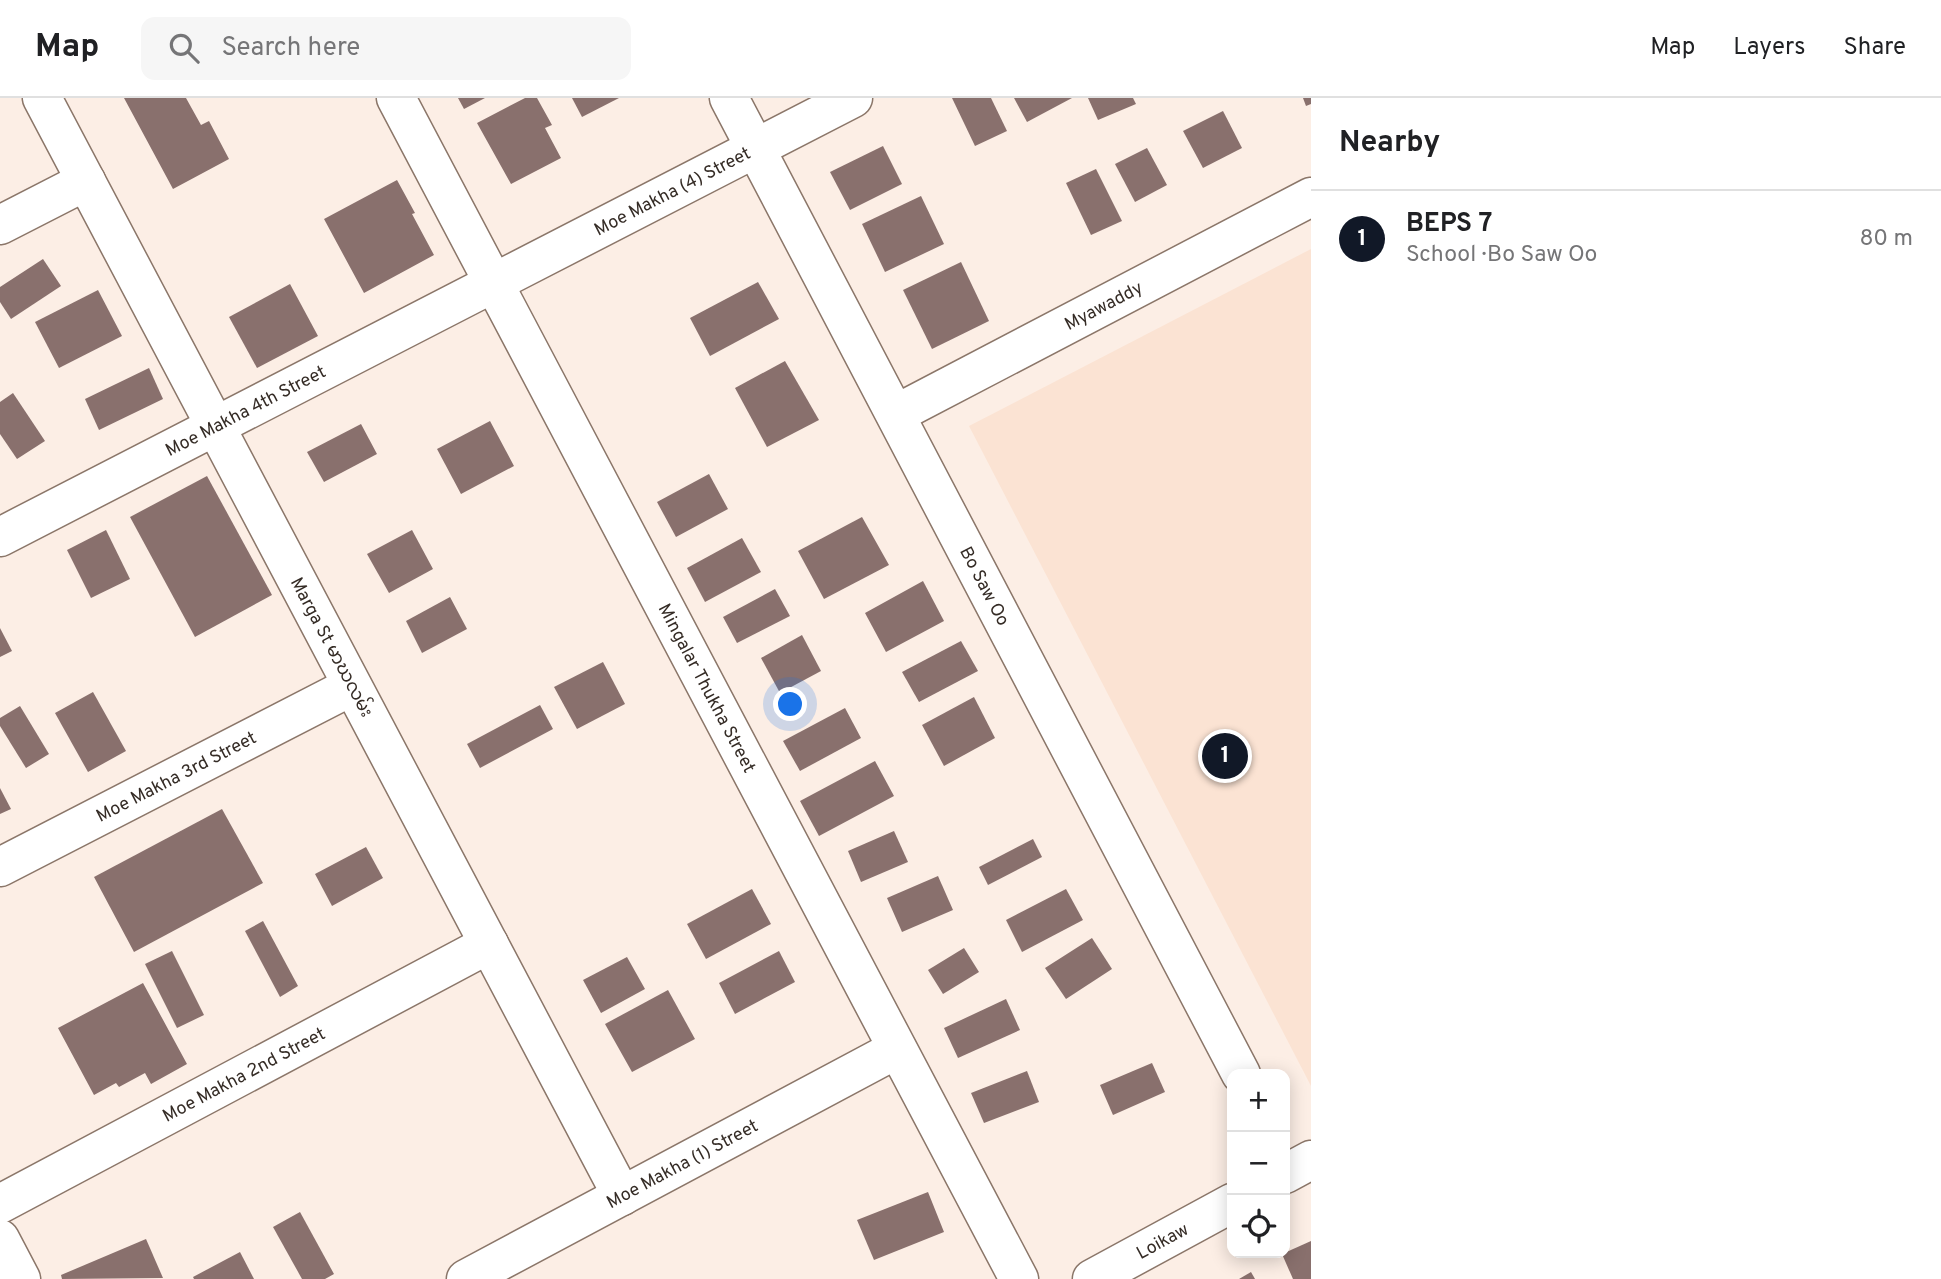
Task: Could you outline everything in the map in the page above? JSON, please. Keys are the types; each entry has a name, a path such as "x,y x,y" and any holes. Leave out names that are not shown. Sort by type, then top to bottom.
{"street":[{"name":"Marga St မာဃလမ်း","path":"42,98 622,1196"},
{"name":"Mingalar Thukha Street","path":"396,98 1019,1279"},
{"name":"Bo Saw Oo","path":"729,98 1238,1069"},
{"name":"Moe Makha (4) Street","path":"492,284 853,98"},
{"path":"0,225 86,181"},
{"name":"Myawaddy","path":"896,414 1311,197"},
{"name":"Moe Makha 4th Street","path":"0,537 492,284"},
{"name":"Moe Makha 3rd Street","path":"0,867 352,685"},
{"name":"Moe Makha 2nd Street","path":"0,1204 489,944"},
{"path":"466,1279 897,1049"},
{"name":"Moe Makha (1) Street","path":"466,1279 897,1049"},
{"name":"Loikaw","path":"1092,1279 1227,1206"},
{"path":"0,1239 21,1279"}],"shaded area":[{"path":"1311,249 1311,1086 969,426"}],"building":[{"path":"124,98 186,98 201,125 209,121 229,159 173,189"},
{"path":"458,98 485,98 464,109"},
{"path":"525,98 537,98 552,125 545,128 561,158 511,184 477,123"},
{"path":"572,98 619,98 582,117"},
{"path":"952,98 991,98 1007,131 975,146"},
{"path":"1014,98 1072,98 1027,122"},
{"path":"1088,98 1133,98 1136,104 1098,120"},
{"path":"1303,98 1311,98 1311,104 1306,106"},
{"path":"1223,111 1242,148 1203,168 1183,131"},
{"path":"883,146 902,184 850,210 830,172"},
{"path":"1147,148 1167,185 1135,202 1115,164"},
{"path":"1096,169 1122,221 1091,235 1066,183"},
{"path":"397,180 434,255 364,293 324,219"},
{"path":"921,196 944,244 885,272 862,224"},
{"path":"43,259 61,286 11,319 0,302 0,287"},
{"path":"961,262 989,321 932,349 903,290"},
{"path":"758,282 779,319 710,356 690,318"},
{"path":"290,284 318,336 257,368 229,317"},
{"path":"98,290 122,336 59,368 35,322"},
{"path":"785,361 819,420 767,447 735,388"},
{"path":"149,368 163,399 99,430 85,399"},
{"path":"13,393 45,441 17,459 0,434 0,402"},
{"path":"490,421 514,466 461,494 437,449"},
{"path":"361,424 377,454 324,482 307,452"},
{"path":"709,474 728,509 676,537 657,502"},
{"path":"207,476 272,595 195,637 130,517"},
{"path":"862,517 889,565 824,599 798,551"},
{"path":"106,530 130,579 91,598 67,550"},
{"path":"412,530 433,569 389,593 367,554"},
{"path":"742,538 761,572 705,602 687,568"},
{"path":"923,581 944,621 886,652 865,613"},
{"path":"775,589 790,616 737,643 723,617"},
{"path":"450,597 467,629 422,653 406,621"},
{"path":"0,628 12,651 0,657"},
{"path":"802,635 821,671 780,693 761,658"},
{"path":"961,641 978,671 919,702 902,672"},
{"path":"603,662 625,704 577,729 554,687"},
{"path":"93,692 126,751 88,772 55,713"},
{"path":"974,697 995,738 944,766 922,725"},
{"path":"540,705 553,729 480,768 467,744"},
{"path":"20,706 49,754 26,768 0,726 0,718"},
{"path":"845,708 861,738 800,771 783,741"},
{"path":"875,761 894,796 819,836 800,801"},
{"path":"0,788 11,809 0,814"},
{"path":"222,809 263,883 134,952 94,877"},
{"path":"894,831 908,862 861,882 848,851"},
{"path":"1033,839 1042,857 988,885 979,867"},
{"path":"366,847 383,878 332,906 315,874"},
{"path":"938,876 953,910 902,932 887,898"},
{"path":"752,889 771,924 706,959 687,924"},
{"path":"1066,889 1083,920 1022,952 1006,920"},
{"path":"263,921 298,986 280,997 245,931"},
{"path":"1092,938 1112,969 1066,999 1045,968"},
{"path":"964,948 979,972 943,994 928,970"},
{"path":"172,951 204,1015 177,1028 145,964"},
{"path":"779,951 795,982 735,1014 719,983"},
{"path":"627,957 645,989 601,1013 583,980"},
{"path":"143,983 187,1064 151,1084 145,1073 119,1087 116,1083 94,1095 58,1028"},
{"path":"668,990 695,1039 632,1072 605,1024"},
{"path":"1006,999 1020,1030 958,1058 944,1028"},
{"path":"1152,1063 1165,1092 1113,1115 1100,1085"},
{"path":"1027,1071 1039,1102 984,1123 971,1093"},
{"path":"928,1192 944,1232 874,1260 857,1220"},
{"path":"300,1212 334,1274 325,1279 302,1279 273,1227"},
{"path":"146,1239 163,1278 62,1279 61,1275"},
{"path":"1311,1241 1311,1279 1293,1279 1284,1258 1290,1258 1290,1250"},
{"path":"240,1252 254,1279 194,1279 193,1277"},
{"path":"1251,1272 1255,1279 1239,1279"}],"place":[{"name":"BEPS 7","path":"1225,756"}]}
